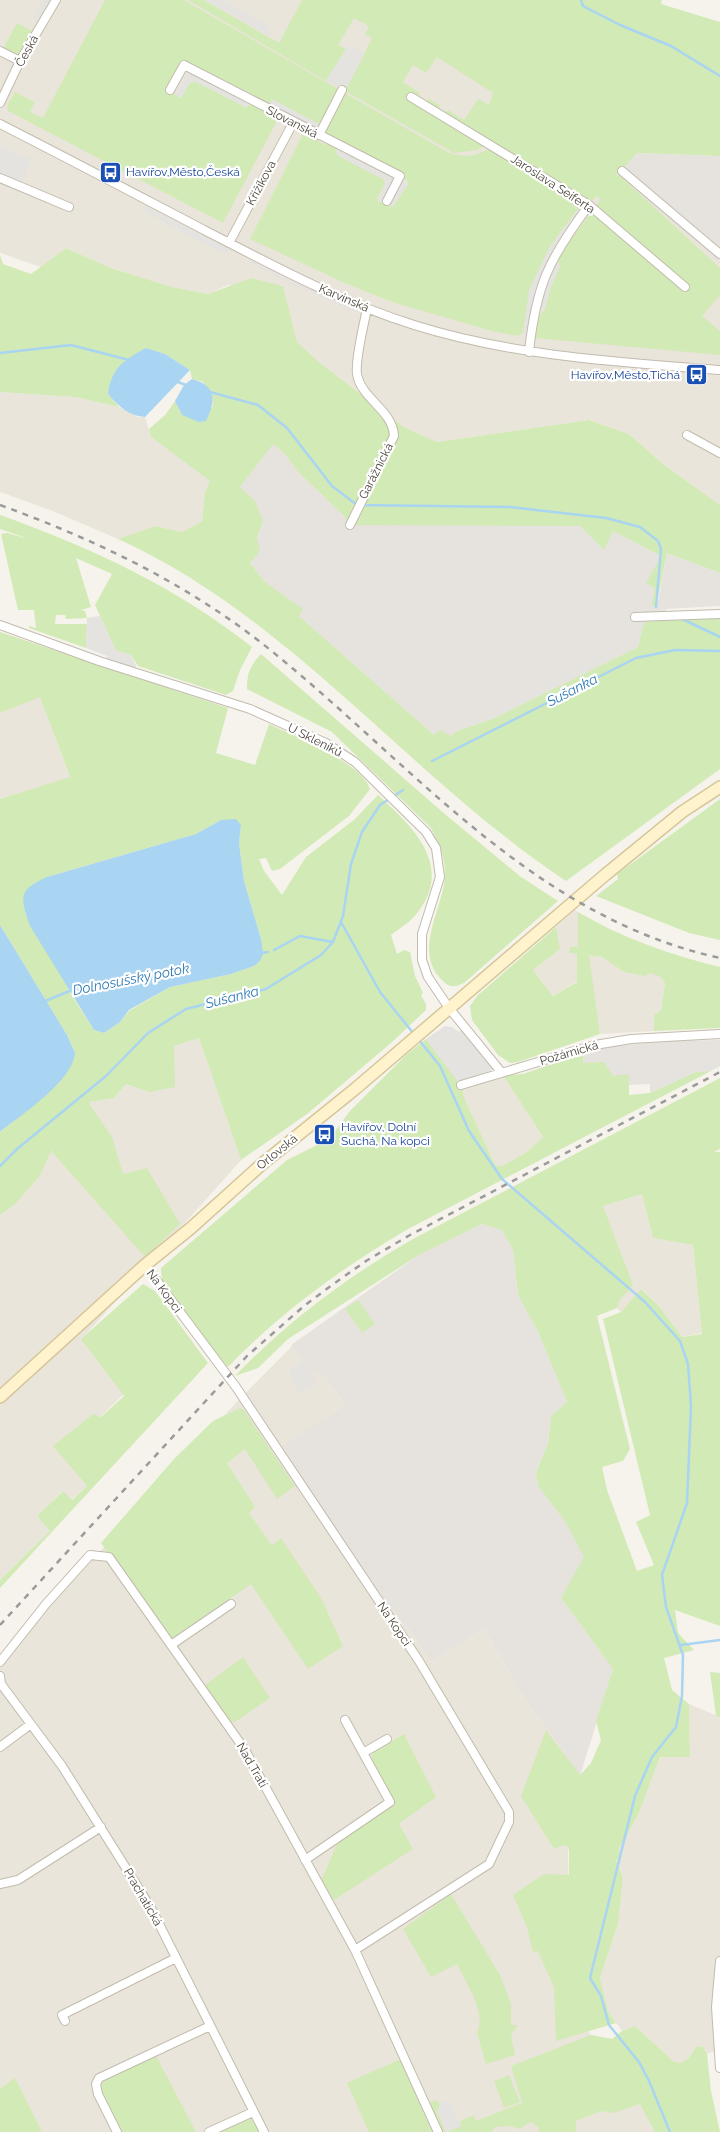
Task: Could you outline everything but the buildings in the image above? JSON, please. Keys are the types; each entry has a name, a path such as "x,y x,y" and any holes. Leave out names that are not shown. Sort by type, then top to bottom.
{"main road":[{"name":"Orlovská","path":"0,1397 145,1265 191,1228 262,1164 408,1044 605,875 682,812 720,787"}],"street":[{"name":"Česká","path":"0,103 20,61 56,0"},
{"path":"0,51 20,61"},
{"name":"Slovanská","path":"170,90 184,65 293,123 400,176 387,201"},
{"path":"319,136 342,90"},
{"name":"Jaroslava Seiferta","path":"411,97 589,205 685,287"},
{"name":"Křižíkova","path":"230,243 293,123"},
{"name":"Karvinská","path":"0,124 290,274 367,309 449,335 529,352 720,370"},
{"path":"622,172 720,254"},
{"path":"0,178 69,207"},
{"path":"529,352 536,300 543,281 560,244 589,205"},
{"name":"Garážnická","path":"352,522 359,504 394,436 394,429 385,413 368,395 357,374 367,309"},
{"path":"687,435 720,453"},
{"path":"635,617 720,614"},
{"name":"U Skleníků","path":"0,626 99,661 217,698 258,713 338,749 355,762 426,832 438,857 439,883 422,934 421,955 428,977 449,1008"},
{"path":"449,1008 502,1073"},
{"name":"Požárnická","path":"461,1085 572,1050 612,1042 720,1034"},
{"name":"Na Kopci","path":"145,1265 236,1387 416,1657 509,1812 509,1822 490,1864 355,1950"},
{"name":"Nad Tratí","path":"0,1662 46,1604 90,1556 109,1557 245,1750 355,1950 438,2132"},
{"path":"171,1645 230,1604"},
{"name":"Prachatická","path":"0,1676 1,1684 102,1827 151,1908 264,2132"},
{"path":"306,1860 390,1802 345,1720"},
{"path":"0,1748 31,1724"},
{"path":"363,1753 387,1740"},
{"path":"0,1884 18,1880 102,1827"},
{"path":"65,2021 62,2015 176,1958"},
{"path":"720,1961 716,2007 720,2068"},
{"path":"117,2132 98,2094 96,2084 99,2078 210,2026"},
{"path":"208,2132 253,2112"}],"shaded area":[{"path":"0,0 429,0 720,246 720,505 663,464 629,434 590,420 437,442 404,427 320,363 296,342 282,285 228,285 208,294 172,287 111,268 66,248 41,267 0,253"},
{"path":"42,0 54,0 40,22 33,18"},
{"path":"205,0 223,0 270,27 270,36"},
{"path":"349,45 365,53 345,91 326,81"},
{"path":"189,71 251,104 246,107 194,81 189,84 181,98 175,94"},
{"path":"272,99 319,124 315,132 268,106"},
{"path":"0,146 31,159 21,187 0,178"},
{"path":"336,148 408,184 393,207 383,202 377,202 385,183 383,179 337,155"},
{"path":"637,153 720,156 720,263 618,175"},
{"path":"145,205 231,250 224,253 143,211"},
{"path":"580,207 582,211 552,251 540,276 532,305 527,335 523,333 529,291 549,248"},
{"path":"250,260 358,310 351,310 288,283 249,263"},
{"path":"555,261 560,266 550,289 545,309 539,308"},
{"path":"0,392 75,397 119,407 138,417 145,417 151,437 211,481 205,493 202,521 182,532 155,526 118,539 53,511 0,492"},
{"path":"273,443 284,453 297,471 350,524 352,521 580,526 604,549 613,531 661,556 647,583 655,589 651,605 657,606 667,553 720,573 720,606 666,609 664,620 644,622 638,647 495,718 457,731 451,736 434,735 299,616 265,582 250,563 259,551 257,538 263,521 240,487"},
{"path":"100,616 116,651 131,655 136,665 135,672 103,663 107,656 86,648 87,618"},
{"path":"40,696 70,778 0,799 0,713"},
{"path":"575,910 578,912 578,948 570,947 569,953 577,954 577,981 553,996 533,970 559,949 556,927"},
{"path":"588,954 602,957 624,972 650,973 662,977 665,983 661,1010 654,1015 654,1031 600,1034"},
{"path":"445,1026 452,1027 459,1032 461,1030 495,1069 458,1082 426,1039"},
{"path":"199,1038 241,1160 82,1339 125,1393 100,1417 54,1446 87,1486 71,1500 62,1491 37,1516 50,1531 0,1580 0,1215 15,1204 40,1176 53,1146 90,1102 114,1098 126,1084 149,1092 174,1046"},
{"path":"720,1040 720,1066 711,1071 696,1072 650,1093 650,1084 628,1085 629,1078 613,1076 599,1064 583,1063 584,1053 608,1047 667,1041"},
{"path":"502,1073 543,1137 527,1152 502,1166 496,1165 493,1160 465,1100 461,1085"},
{"path":"642,1194 653,1238 693,1245 702,1333 682,1337 660,1307 642,1289 621,1312 617,1308 620,1300 626,1293 603,1206"},
{"path":"482,1224 502,1230 513,1250 518,1295 539,1334 567,1402 551,1416 548,1443 536,1473 538,1486 566,1523 585,1557 561,1598 613,1669 580,1776 525,1699 484,1629 431,1662 406,1625 372,1586 280,1448 345,1405 324,1375 320,1378 317,1373 313,1375 291,1345 419,1255"},
{"path":"292,1346 313,1375 317,1373 324,1375 345,1405 324,1419 406,1625 431,1662 484,1629 525,1699 594,1796 568,1851 571,2006 591,2035 612,2039 655,2132 0,2132 0,1661 231,1408"},
{"path":"303,1360 317,1384 298,1393 290,1372 291,1368"},
{"path":"689,1704 720,1717 720,2049 707,2054 703,2047 697,2046 688,2059 680,2063 673,2061 635,2026 622,2031 608,2011 600,1978 618,1924 623,1877 616,1861 617,1851 639,1813 660,1757 690,1757"},
{"path":"449,2100 461,2126 446,2132 437,2112 440,2104"}],"green space":[{"path":"105,0 184,0 449,153 471,155 492,147 577,201 580,207 548,251 535,280 523,333 518,336 492,331 392,302 347,284 250,239 304,132 319,139 318,141 325,145 326,143 336,148 337,155 383,179 385,183 377,199 393,207 408,184 407,180 181,61 165,88 181,98 189,84 195,81 245,107 251,104 278,119 223,223 8,111 7,106 15,92 35,102 30,112 43,118"},
{"path":"188,0 204,0 279,43 302,0 662,0 661,4 720,22 720,156 637,153 618,175 618,173 615,175 620,176 720,268 720,295 702,316 720,331 720,355 535,338 536,320 545,309 550,289 560,266 557,258 601,199 596,196 589,205 493,141 477,150 454,153 345,91 372,38 365,34 369,26 354,18 338,45 346,49 326,81","holes":["437,57 493,93 489,105 478,99 464,120 448,110 446,112 439,108 440,105 429,99 427,101 418,95 420,93 403,82 413,65 426,73"]},
{"path":"17,23 36,33 19,59 2,51"},
{"path":"66,248 111,268 172,287 208,294 251,278 283,286 297,342 320,363 404,427 437,442 589,420 629,434 663,464 720,505 720,573 667,553 656,607 651,605 655,589 646,583 661,556 613,531 604,550 580,526 350,525 344,516 297,471 284,453 273,444 240,487 255,501 263,521 257,538 260,551 250,563 265,582 303,609 299,616 434,735 440,730 451,736 457,731 495,718 638,647 644,622 720,617 720,769 566,881 509,840 454,795 295,655 239,611 181,572 118,539 155,526 182,532 202,521 205,493 210,481 151,437 149,429 165,415 175,401 182,415 212,408 213,399 203,382 192,379 190,370 165,354 146,348 108,394 119,407 75,397 0,392 0,255 3,264 31,274"},
{"path":"0,515 34,527 131,570 163,587 223,625 252,647 240,670 233,691 226,695 138,666 131,655 116,651 95,605 112,574 76,558 91,607 81,610 85,611 87,618 66,619 65,615 56,615 55,624 87,624 86,648 29,628 29,626 36,628 34,610 18,610 1,534 7,533 29,539 0,529"},
{"path":"0,632 228,708 216,753 255,765 269,724 326,751 354,769 364,779 370,789 349,816 280,869 272,871 266,858 259,859 264,871 282,895 306,857 355,819 378,795 415,833 430,862 432,878 428,895 418,912 391,935 397,954 404,950 410,952 415,976 423,993 421,995 426,1004 426,1010 391,1043 307,1114 241,1160 199,1038 174,1046 175,1087 149,1092 126,1084 114,1098 90,1102 89,1104 112,1137 123,1174 147,1168 180,1224 145,1257 52,1152 52,1149 40,1176 15,1204 0,1215 0,1132 47,1094 75,1053 67,1035 0,925 0,799 70,777 40,697 0,713","holes":["221,820 241,825 239,843 244,881 261,939 254,966 231,974 170,987 129,1011 120,1022 104,1033 94,1030 69,991 47,877 196,834"]},
{"path":"261,654 446,815 521,877 558,901 464,983 453,986 445,983 434,970 430,957 429,944 445,874 441,849 430,827 332,732 247,689 250,670"},
{"path":"720,799 720,940 689,933 596,896 618,879 617,874"},
{"path":"578,912 612,930 647,945 720,967 720,1028 654,1031 654,1015 661,1010 665,983 661,977 650,973 645,976 624,972 602,957 589,955 600,1034 518,1062 510,1063 498,1055 472,1020 470,1006 477,996 556,927 560,949 533,970 553,996 577,982 577,954 569,953 570,947 578,947"},
{"path":"426,1039 461,1085 465,1100 493,1160 496,1165 502,1166 527,1152 543,1137 503,1075 523,1074 584,1053 583,1063 604,1062 613,1076 629,1074 629,1095 650,1093 696,1072 711,1071 408,1229 383,1244 336,1275 291,1309 228,1367 216,1354 162,1281 161,1268 287,1160 317,1145 336,1130 350,1111 406,1055"},
{"path":"720,1078 720,1149 714,1152 720,1152 720,1626 675,1610 678,1633 694,1650 664,1658 672,1690 689,1704 690,1757 660,1757 639,1813 618,1850 622,1853 616,1861 623,1877 618,1924 600,1978 608,2011 616,2023 556,2041 554,1988 538,1951 533,1952 527,1927 513,1895 544,1874 569,1875 569,1847 563,1845 554,1849 521,1796 546,1730 580,1775 591,1763 601,1740 596,1721 613,1669 561,1598 584,1557 566,1523 538,1486 536,1473 548,1443 551,1416 567,1402 539,1334 518,1295 513,1250 502,1230 482,1224 419,1255 288,1339 258,1368 235,1376 276,1337 319,1301 413,1239","holes":["642,1194 653,1238 693,1245 702,1334 682,1337 660,1307 641,1289 621,1312 603,1319 650,1515 636,1522 654,1565 637,1571 607,1490 602,1467 623,1461 630,1449 597,1316 617,1308 620,1300 633,1285 603,1206"]},
{"path":"143,1284 155,1291 208,1363 0,1588 0,1580 50,1531 37,1516 63,1491 72,1500 87,1486 53,1446 93,1414 101,1417 124,1396 81,1339"},
{"path":"358,1300 375,1324 362,1333 345,1309"},
{"path":"240,1408 244,1410 295,1486 277,1499 245,1449 227,1463 255,1507 249,1513 272,1545 281,1538 321,1598 343,1646 308,1669 251,1584 173,1640 101,1543 174,1459 213,1421"},
{"path":"243,1657 270,1698 235,1722 229,1721 205,1685"},
{"path":"710,1672 720,1673 720,1717 716,1716"},
{"path":"404,1734 436,1797 399,1824 413,1849 334,1900 321,1881 337,1844 395,1804 371,1758 374,1752"},
{"path":"451,1894 500,1975 511,2004 511,2025 518,2025 511,2035 515,2055 486,2064 477,2033 479,2016 477,2007 457,1964 431,1977 403,1929"},
{"path":"635,2026 673,2061 680,2063 688,2059 697,2046 703,2047 707,2054 711,2091 720,2132 655,2132 640,2104 613,2113 602,2111 576,2121 576,2131 573,2132 538,2132 539,2128 531,2122 519,2129 511,2126 495,2127 491,2132 447,2132 461,2126 460,2121 474,2115 476,2121 522,2103 511,2066 591,2035 612,2039 622,2031"},
{"path":"155,2054 196,2132 120,2132 101,2095 100,2083"},
{"path":"401,2059 432,2132 369,2132 347,2083"},
{"path":"509,2075 520,2102 504,2108 494,2081"},
{"path":"15,2078 42,2132 0,2132 0,2089"},
{"path":"436,2100 440,2104 437,2112 446,2132 441,2132 428,2103"},
{"path":"250,2117 260,2132 215,2132"}],"water":[{"path":"146,348 165,354 190,370 145,417 134,415 124,410 108,394 112,377 120,366"},
{"path":"192,379 206,386 212,395 212,407 206,421 199,422 182,415 175,401 184,385"},
{"path":"236,819 241,825 239,843 244,881 261,939 263,954 260,961 254,966 231,974 170,987 129,1010 120,1022 104,1033 94,1030 30,926 23,901 26,891 47,877 196,834 221,820"},
{"path":"0,925 67,1035 75,1053 72,1064 56,1086 45,1097 0,1132"}],"waterway":[{"path":"581,0 583,6 620,25 671,46 720,76"},
{"path":"0,353 71,345 129,360"},
{"path":"175,381 186,385"},
{"path":"210,392 258,405 287,428 332,486 357,505 510,507 606,518 640,527 658,541 661,549 656,607"},
{"path":"680,618 720,637"},
{"name":"Sušanka","path":"432,761 636,658 675,650 720,651"},
{"name":"Sušanka","path":"0,1166 17,1149 106,1076 148,1033 186,1009 266,989 321,955 333,942 343,916 351,864 362,832 380,805 403,790"},
{"path":"341,922 380,992 414,1034"},
{"name":"Dolnosušský potok","path":"274,950 300,936 333,942"},
{"name":"Dolnosušský potok","path":"261,953 268,952"},
{"name":"Dolnosušský potok","path":"43,1002 72,990"},
{"path":"419,1040 440,1066 469,1131 502,1179 645,1302 680,1341 688,1364 691,1406 687,1503 662,1575 666,1607 683,1655 682,1696 676,1727 652,1757 635,1796 590,1978 601,1996 609,2025 639,2062 649,2081 670,2132"},
{"path":"681,1645 720,1640"}],"railway":[{"path":"0,505 69,532 135,563 167,580 229,619 259,641 313,686 473,827 529,870 588,907 651,937 720,958"},
{"path":"0,1625 247,1356 304,1306 366,1261 410,1235 720,1072"}],"place":[{"name":"Havířov,Město,Česká","path":"110,172"},
{"name":"Havířov,Město,Tichá","path":"696,375"},
{"name":"Havířov, Dolní Suchá, Na kopci","path":"325,1134"}]}
